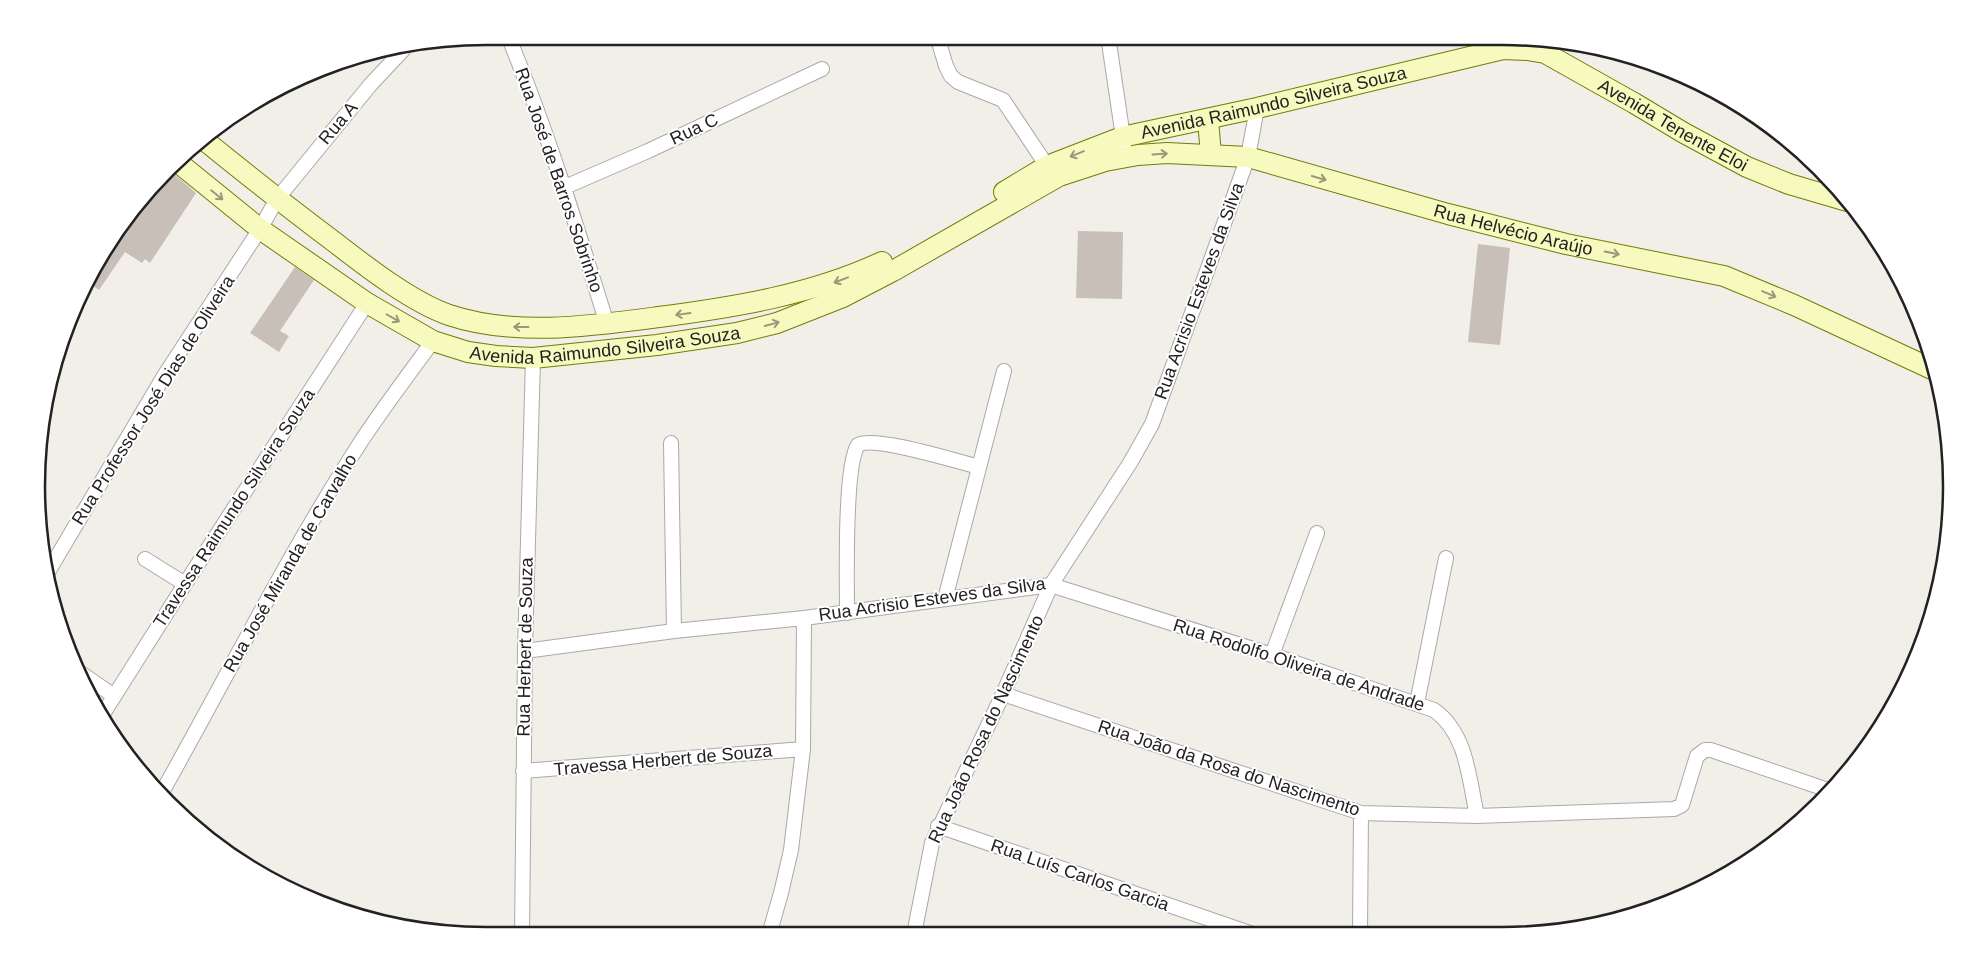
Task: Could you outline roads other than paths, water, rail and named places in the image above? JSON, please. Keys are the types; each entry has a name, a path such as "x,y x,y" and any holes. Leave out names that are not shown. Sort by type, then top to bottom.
{"street":[{"name":"Rua José de Barros Sobrinho","path":"512,45 532,93 565,187 607,324"},
{"path":"940,45 951,76 958,82 1003,100 1050,173"},
{"path":"1109,45 1126,158"},
{"name":"Avenida Raimundo Silveira Souza","path":"208,143 277,199 376,274 420,301 447,314 478,323 509,327 607,324 767,299 833,283 910,250 1050,173 1122,137 1208,120 1507,45"},
{"name":"Avenida Tenente Eloi","path":"1514,45 1549,48"},
{"name":"Avenida Tenente Eloi","path":"1551,48 1634,103 1684,133 1748,167 1789,184 1836,198"},
{"name":"Rua A","path":"260,229 277,199 359,98 400,53"},
{"name":"Rua C","path":"565,187 822,69"},
{"name":"Rua Acrisio Esteves da Silva","path":"524,651 674,631 804,618 1052,585 1130,463 1152,424 1248,158 1257,108"},
{"path":"1208,120 1211,155"},
{"name":"Rua Helvécio Araújo","path":"1078,169 1105,161 1167,153 1248,158 1448,214 1566,244 1724,276 1794,305 1926,366"},
{"name":"Avenida Raimundo Silveira Souza","path":"182,166 260,229 367,303 433,342 468,352 533,358 657,345 737,333 777,323 843,296 893,271 1050,173 1078,169"},
{"name":"Rua Professor José Dias de Oliveira","path":"52,565 164,376 260,229"},
{"name":"Travessa Raimundo Silveira Souza","path":"106,710 185,584 367,303"},
{"name":"Rua José Miranda de Carvalho","path":"164,788 236,654 299,543 360,442 433,342"},
{"name":"Rua Herbert de Souza","path":"522,927 524,651 533,358"},
{"path":"945,599 1004,371"},
{"path":"847,612 849,482 853,456 858,445 865,442 889,445 979,467"},
{"path":"671,443 674,631"},
{"path":"1272,655 1318,533"},
{"path":"1417,703 1446,558"},
{"path":"146,559 185,584"},
{"name":"Rua Rodolfo Oliveira de Andrade","path":"1052,585 1272,655 1434,710 1452,726 1464,754 1478,816"},
{"name":"Rua João Rosa do Nascimento","path":"915,927 932,843 938,826 1003,694 1052,585"},
{"path":"771,927 791,850 803,749 804,618"},
{"path":"89,679 114,696"},
{"name":"Rua João da Rosa do Nascimento","path":"1003,694 1361,813 1478,816 1674,809 1682,805 1697,756 1706,750 1711,750 1823,788"},
{"name":"Travessa Herbert de Souza","path":"523,771 803,749"},
{"path":"1360,927 1361,813"},
{"name":"Rua Luís Carlos Garcia","path":"938,826 1233,927"}]}
